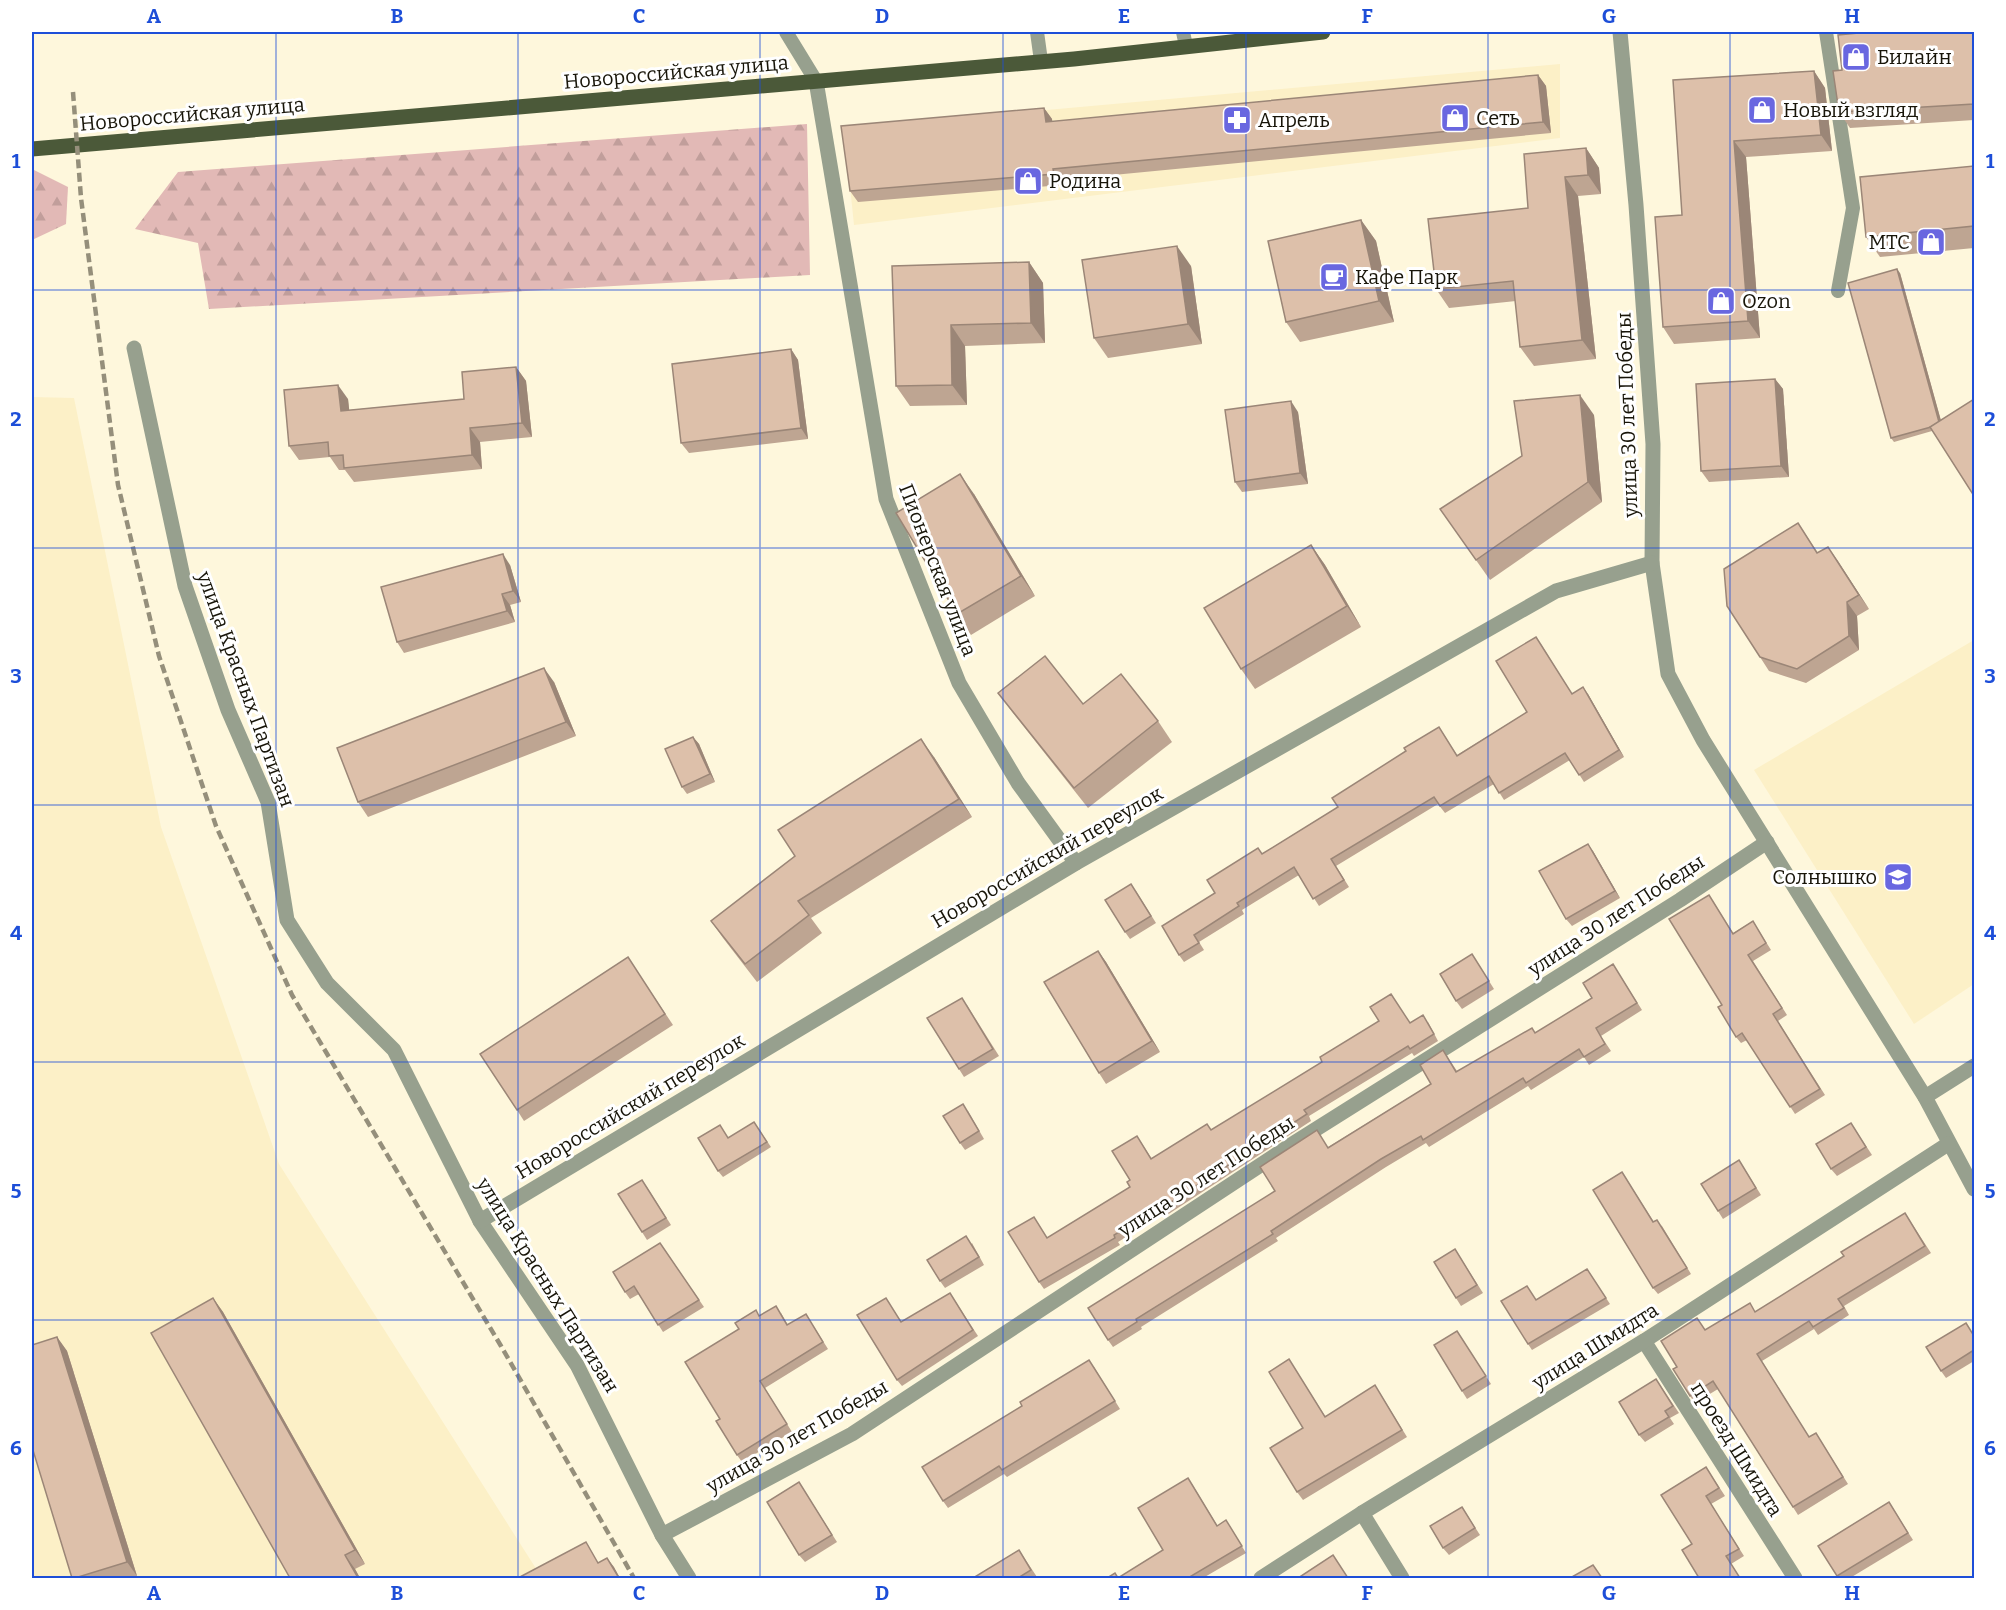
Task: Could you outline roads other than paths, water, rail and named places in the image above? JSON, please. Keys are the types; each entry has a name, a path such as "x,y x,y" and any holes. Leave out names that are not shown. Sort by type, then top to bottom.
{"main road":[{"name":"Новороссийская улица","path":"32,149 1041,61 1184,39 1323,32"}],"street":[{"name":"улица 30 лет Победы","path":"1620,32 1636,205 1653,444 1652,563 1668,674 1703,740 1925,1097 1974,1189"},
{"name":"Пионерская улица","path":"816,81 885,499 958,682 1017,783 1076,863"},
{"name":"улица Красных Партизан","path":"134,348 185,586 228,711 268,802 287,920 327,983 394,1050 480,1221 577,1365 662,1535 690,1578"},
{"name":"Новороссийский переулок","path":"480,1221 1076,863 1556,591 1652,563"},
{"name":"улица 30 лет Победы","path":"662,1535 852,1434 1294,1143 1680,900 1767,842"},
{"path":"1925,1097 1974,1066"},
{"name":"улица Шмидта","path":"1261,1578 1362,1513 1644,1341 1948,1144"},
{"name":"проезд Шмидта","path":"1644,1341 1795,1578"},
{"path":"1362,1513 1402,1578"}],"lane":[{"path":"786,32 816,81"},
{"path":"1037,32 1041,61"},
{"path":"1826,32 1853,208 1838,291"}],"railway":[{"path":"73,92 81,198 118,485 159,656 216,826 292,995 501,1346 634,1578"}],"place":[{"name":"Билайн","path":"1856,57"},
{"name":"Новый взгляд","path":"1762,110"},
{"name":"Сеть","path":"1455,118"},
{"name":"Апрель","path":"1237,120"},
{"name":"Родина","path":"1028,181"},
{"name":"МТС","path":"1931,242"},
{"name":"Кафе Парк","path":"1334,277"},
{"name":"Ozon","path":"1721,301"},
{"name":"Солнышко","path":"1898,877"}]}
